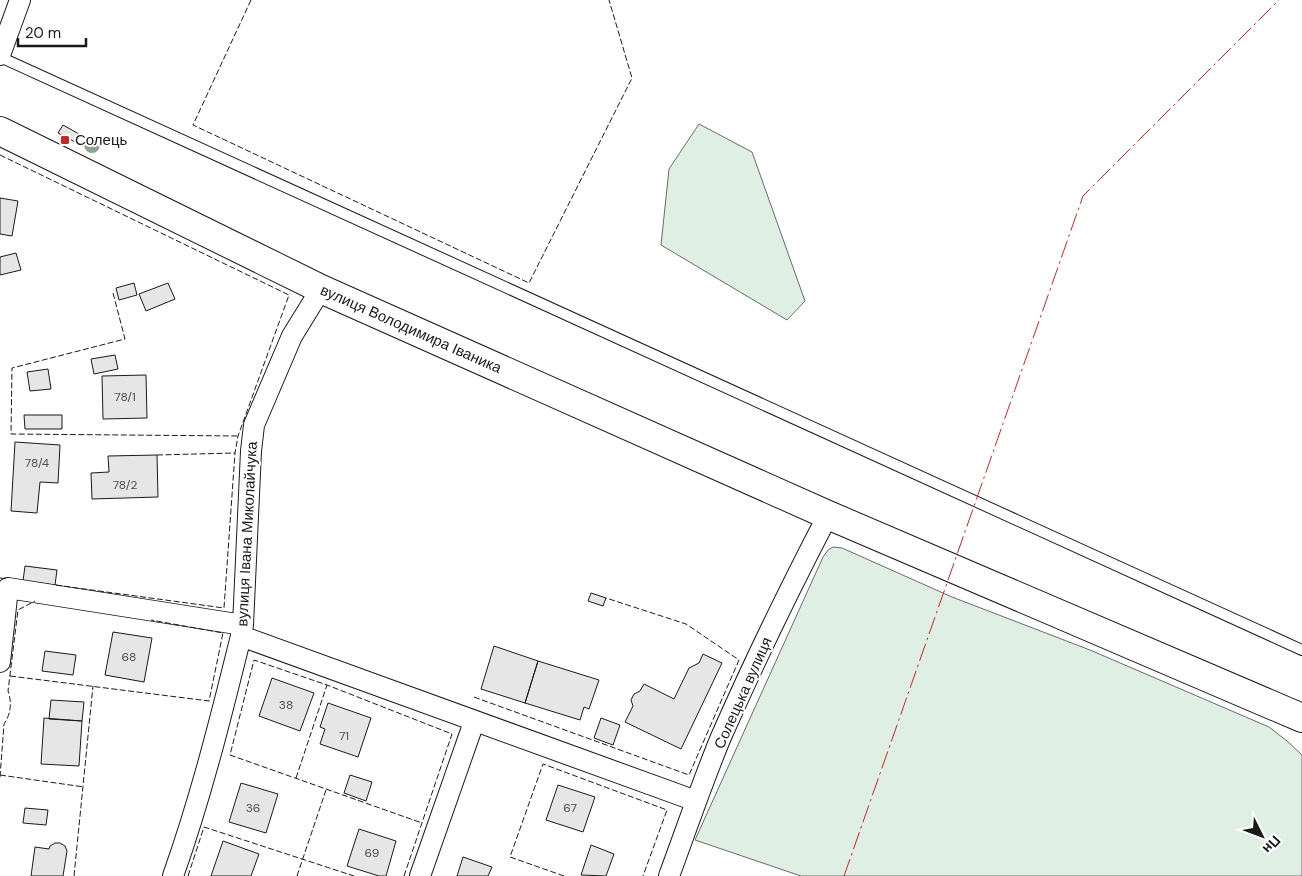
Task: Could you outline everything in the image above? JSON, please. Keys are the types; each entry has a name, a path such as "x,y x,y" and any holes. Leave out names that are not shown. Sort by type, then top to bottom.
{"main road":[{"name":"вулиця Володимира Іваника","path":"0,131 321,290 828,515 1301,719"}],"street":[{"path":"0,56 20,0"},
{"name":"вулиця Івана Миколайчука","path":"173,876 189,830 222,715 242,631 251,450 254,425 292,336 321,290"},
{"name":"Солецька вулиця","path":"670,876 696,800 721,738 797,574 828,515"},
{"path":"0,662 8,588 242,631 474,722 696,800"},
{"path":"420,876 474,722"}],"lane":[{"path":"0,56 1302,650"}],"green space":[{"path":"699,124 752,152 805,301 787,320 661,245 669,169"},
{"path":"833,547 842,548 952,597 1090,650 1269,727 1302,755 1302,876 801,876 695,840 823,557"}],"building":[{"path":"63,125 79,134 75,142 58,133"},
{"path":"0,198 18,201 12,236 0,234"},
{"path":"16,253 21,270 0,275 0,257"},
{"path":"134,283 137,295 119,300 116,288"},
{"path":"168,283 175,299 146,311 139,294"},
{"path":"115,355 118,369 94,374 91,359"},
{"path":"48,369 51,389 30,391 27,372"},
{"path":"146,375 147,418 103,419 102,376"},
{"path":"24,415 62,415 62,429 25,429"},
{"path":"15,442 60,445 58,483 40,482 37,513 11,511"},
{"path":"157,455 158,497 92,499 91,473 109,472 108,456"},
{"path":"25,566 57,570 55,585 23,581"},
{"path":"591,593 606,598 603,606 588,601"},
{"path":"113,632 152,638 144,682 105,675"},
{"path":"494,646 538,661 525,703 481,689"},
{"path":"45,651 76,655 73,675 42,671"},
{"path":"703,654 722,663 681,749 625,722 633,706 631,700 634,694 640,691 644,684 674,699 689,668 699,663"},
{"path":"538,661 599,680 589,709 584,707 580,720 525,703"},
{"path":"272,678 314,693 300,731 259,716"},
{"path":"51,700 84,702 82,721 49,719"},
{"path":"328,703 371,718 358,757 320,744 325,729 320,727"},
{"path":"44,718 82,721 79,766 41,764"},
{"path":"601,718 620,725 613,745 594,738"},
{"path":"350,775 372,782 366,801 344,793"},
{"path":"241,783 278,794 266,833 229,822"},
{"path":"558,785 595,797 583,832 546,820"},
{"path":"25,808 48,810 46,825 23,823"},
{"path":"359,829 396,841 386,876 379,876 347,866"},
{"path":"223,841 259,854 251,876 211,876"},
{"path":"55,843 65,846 67,851 63,876 31,876 35,847 49,849"},
{"path":"591,845 614,854 606,876 581,875"},
{"path":"463,857 492,867 488,876 457,876"}],"fence":[{"path":"251,0 193,125 529,283 632,78 609,0"},
{"path":"0,155 289,295 238,436 235,453 224,608 55,585"},
{"path":"113,293 125,339 12,368 11,434 238,436"},
{"path":"157,455 235,453"},
{"path":"0,578 8,579"},
{"path":"474,697 689,775 739,660 686,624 606,598"},
{"path":"0,777 4,724 10,708 8,691 18,610 35,601"},
{"path":"10,676 209,701 223,633 151,620"},
{"path":"404,876 452,734 327,685 254,660 230,755 422,823"},
{"path":"296,778 327,685"},
{"path":"74,876 93,686"},
{"path":"564,876 510,857 543,764 667,810 643,876"},
{"path":"0,775 84,787"},
{"path":"297,876 326,790"},
{"path":"188,876 204,827 354,876"}],"power":[{"path":"844,876 1083,196 1279,0"}],"place":[{"name":"Солець","path":"65,140"}]}
